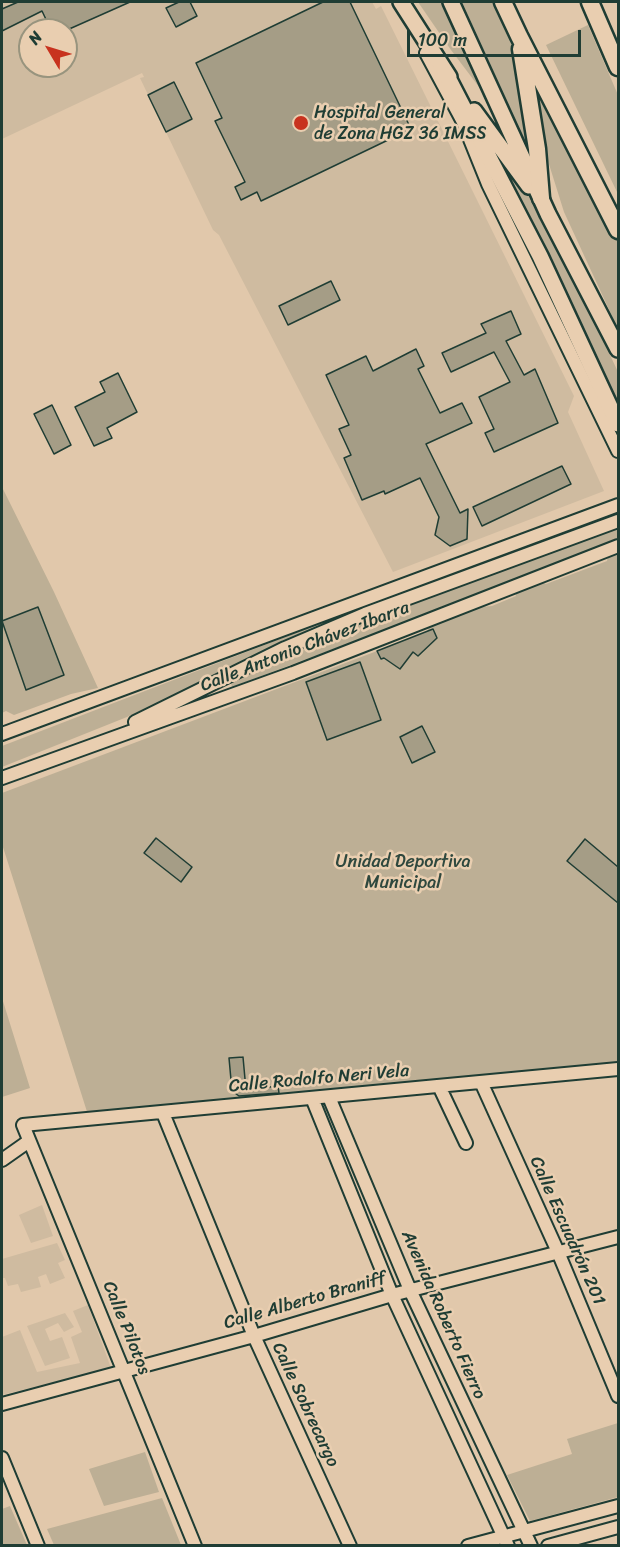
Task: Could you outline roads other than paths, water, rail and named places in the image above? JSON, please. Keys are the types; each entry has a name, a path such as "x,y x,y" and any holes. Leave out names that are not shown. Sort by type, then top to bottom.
{"highway":[{"path":"503,2 618,230"},
{"path":"590,2 618,67"},
{"path":"519,36 545,206"}],"main road":[{"path":"400,2 444,70 545,206"},
{"path":"452,2 545,206 618,349"},
{"path":"444,70 540,256 618,424"}],"street":[{"path":"400,2 463,122 488,184 618,451"},
{"path":"605,512 618,495"},
{"name":"Calle Antonio Chávez Ibarra","path":"2,735 605,512 618,505"},
{"path":"83,748 285,648 365,614 618,521"},
{"name":"Calle Antonio Chávez Ibarra","path":"2,778 293,673 618,546"},
{"name":"Calle Rodolfo Neri Vela","path":"23,1125 618,1069"},
{"name":"Calle Escuadrón 201","path":"481,1082 558,1252 618,1396"},
{"path":"439,1086 466,1143"},
{"name":"Avenida Roberto Fierro","path":"329,1097 410,1290 531,1545"},
{"name":"Avenida Roberto Fierro","path":"312,1098 392,1295 506,1541"},
{"name":"Calle Sobrecargo","path":"163,1113 254,1336 350,1545"},
{"name":"Calle Pilotos","path":"23,1125 195,1545"},
{"path":"2,1160 29,1141"},
{"name":"Calle Alberto Braniff","path":"2,1404 254,1336 410,1290 618,1237"},
{"path":"2,1458 38,1545"},
{"path":"468,1545 506,1541 523,1530 618,1506"},
{"path":"548,1545 618,1527"}],"place":[{"name":"Hospital General de Zona HGZ 36 IMSS","path":"301,123"}],"park label":[{"name":"Unidad Deportiva Municipal","path":"403,872"}]}
